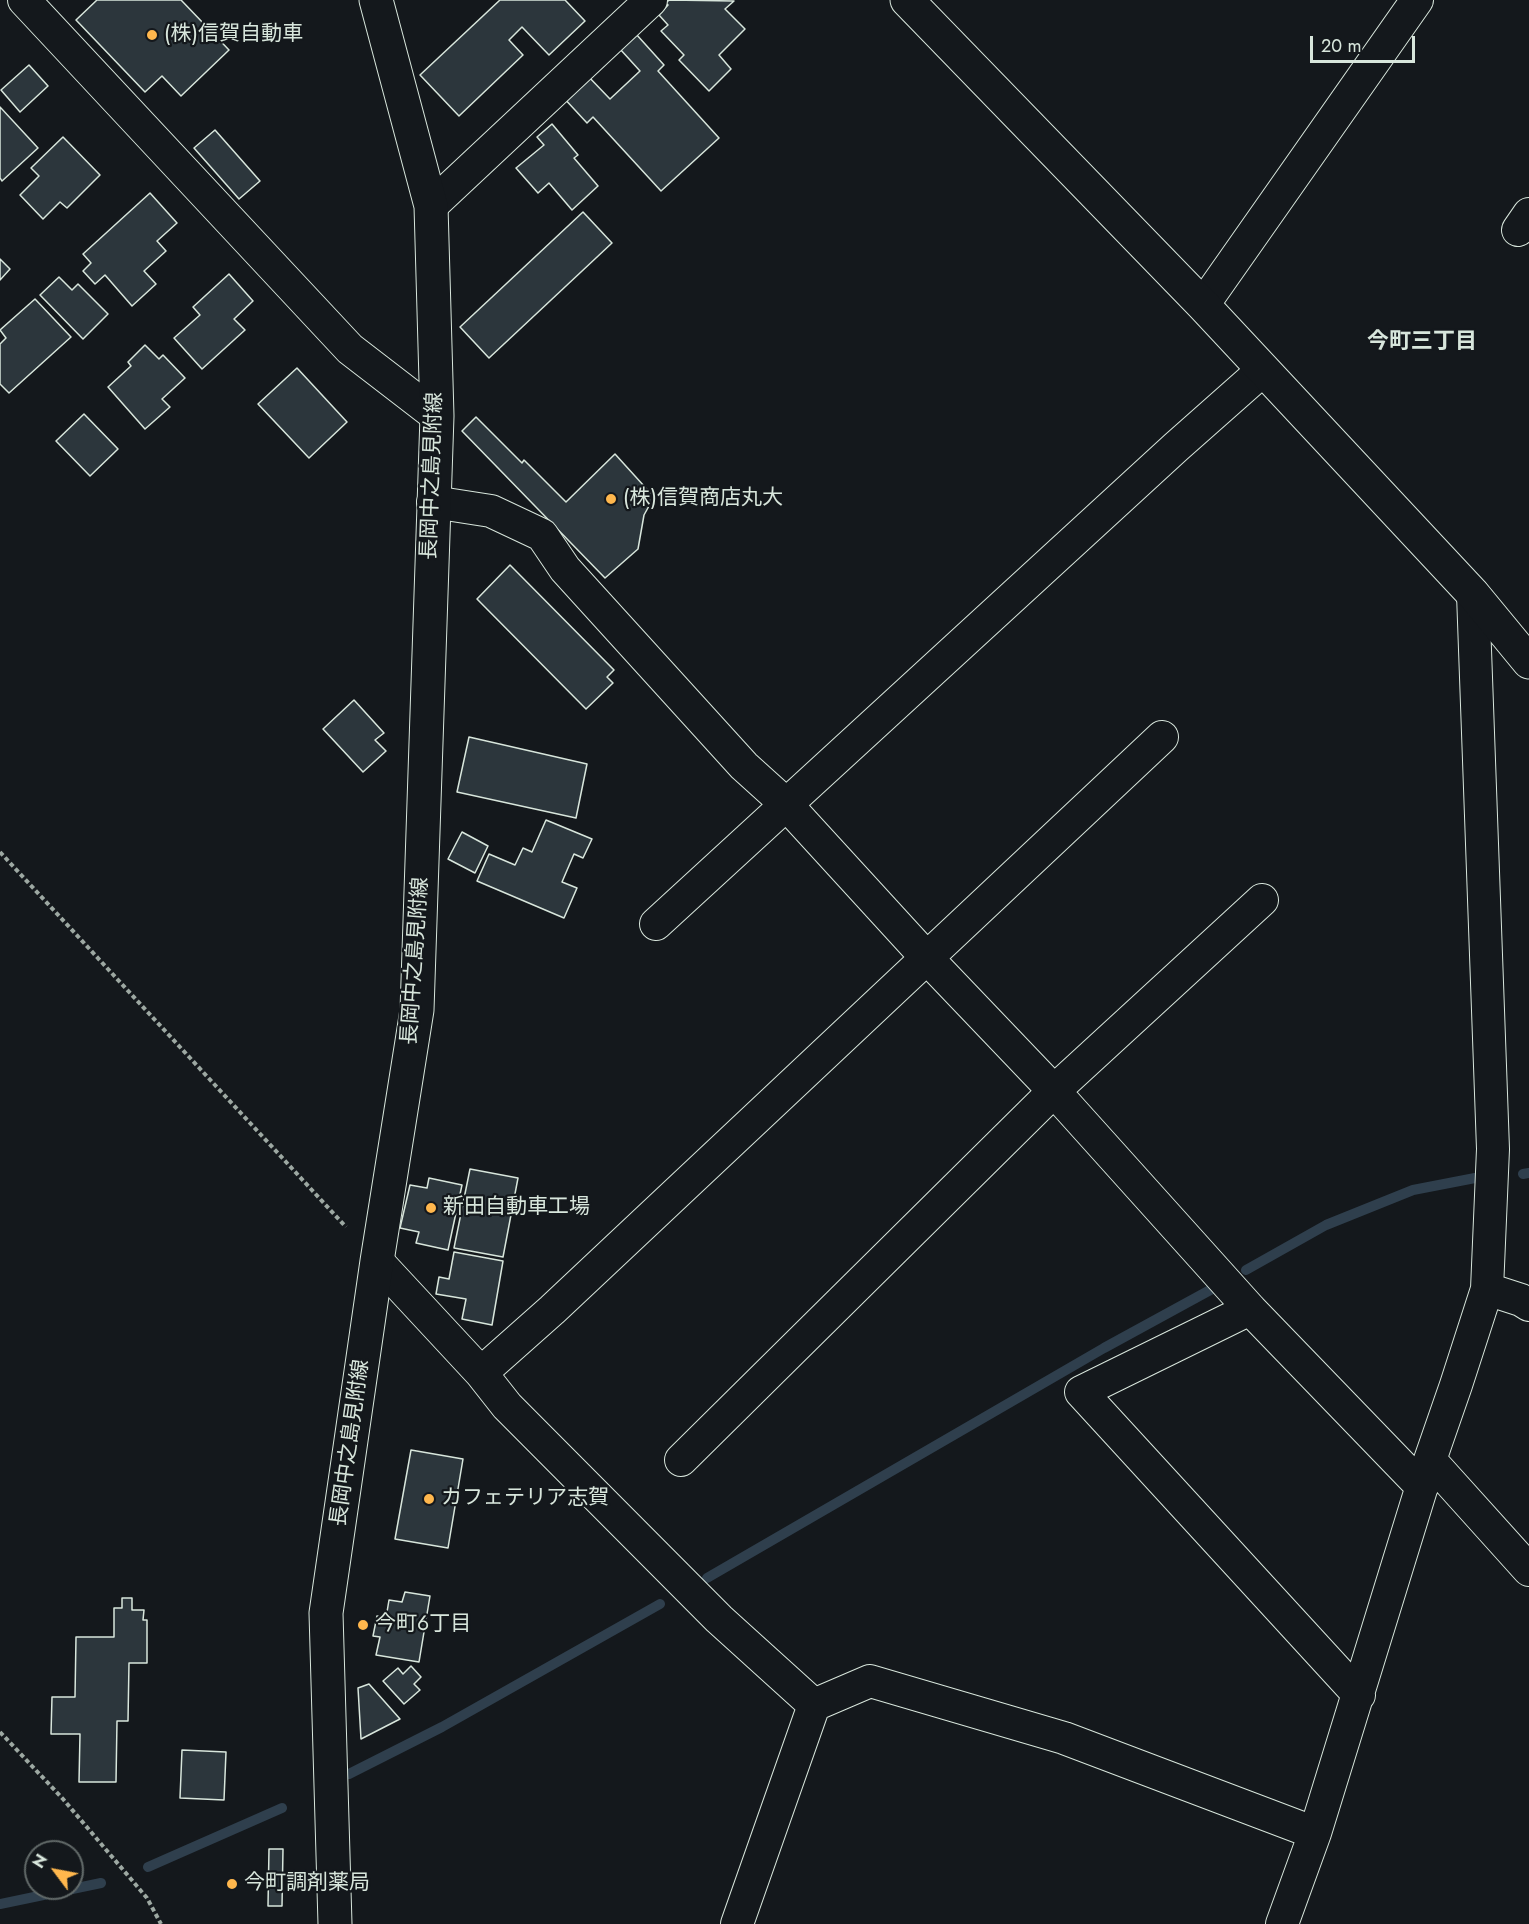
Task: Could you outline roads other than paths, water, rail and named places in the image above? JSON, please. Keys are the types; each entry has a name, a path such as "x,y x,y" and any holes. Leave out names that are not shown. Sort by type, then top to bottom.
{"main road":[{"name":"長岡中之島見附線","path":"335,1924 326,1613 377,1261 417,1010 437,416 431,206 376,0"},
{"path":"907,0 1203,305 1473,594 1529,662"}],"street":[{"path":"24,0 350,349 437,416"},
{"path":"431,206 651,0"},
{"path":"1203,305 1417,0"},
{"path":"656,924 1263,370"},
{"path":"433,502 491,511 542,535 565,569 744,766 786,804 1054,1091 1250,1309 1529,1570"},
{"path":"1282,1924 1315,1833 1426,1473 1487,1289 1493,1149 1473,594"},
{"path":"481,1373 552,1310 1161,737"},
{"path":"681,1460 1054,1091 1262,900"},
{"path":"377,1261 481,1373 507,1406 719,1619 814,1705"},
{"path":"1487,1289 1521,1300 1529,1305"},
{"path":"1250,1309 1081,1392 1359,1695"},
{"path":"736,1924 814,1705 870,1681 1064,1738 1315,1833"}],"waterway":[{"path":"1523,1174 1529,1173"},
{"path":"1246,1270 1326,1225 1413,1190 1475,1178"},
{"path":"707,1578 1104,1348 1212,1289"},
{"path":"349,1774 442,1727 660,1604"},
{"path":"148,1867 282,1808"},
{"path":"0,1904 101,1883"}],"place":[{"name":"(株)信賀自動車","path":"152,35"},
{"name":"(株)信賀商店丸大","path":"611,499"},
{"name":"新田自動車工場","path":"431,1208"},
{"name":"カフェテリア志賀","path":"429,1499"},
{"name":"今町６丁目","path":"363,1625"},
{"name":"今町調剤薬局","path":"232,1884"}],"district":[{"name":"今町三丁目","path":"1422,343"}]}
